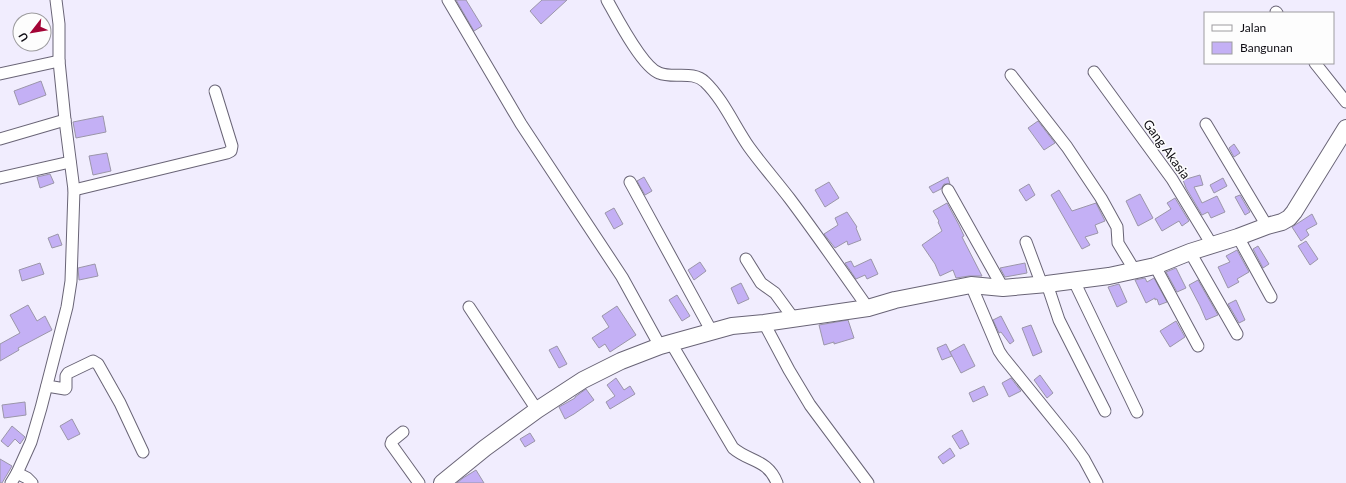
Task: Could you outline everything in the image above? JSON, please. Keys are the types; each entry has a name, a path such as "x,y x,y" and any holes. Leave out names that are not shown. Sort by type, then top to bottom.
{"main road":[{"path":"442,483 485,448 537,410 583,380 621,361 666,344 732,326 764,324 868,308 895,300 971,285 1003,288 1074,281 1135,271 1155,266 1190,252 1238,238 1267,226 1282,222 1289,218 1294,212 1346,128"}],"street":[{"path":"11,483 31,442 47,386 70,294 74,190 59,61 59,24 56,0"},
{"path":"448,0 522,124 733,448 765,466 773,475 777,483"},
{"path":"607,0 632,43 645,62 654,71 670,76 689,75 698,77 713,91 750,148 790,200 868,308"},
{"path":"0,74 59,61"},
{"path":"1316,64 1346,102"},
{"name":"Gang Akasia","path":"1094,72 1175,184 1212,246"},
{"path":"1011,75 1067,147 1101,198 1115,224 1118,243 1135,271"},
{"path":"74,190 231,151 232,146 215,91"},
{"path":"0,139 65,120"},
{"path":"1206,124 1267,226"},
{"path":"0,178 70,162"},
{"path":"630,182 712,332"},
{"path":"948,190 1003,288"},
{"path":"1238,238 1270,297"},
{"path":"1026,242 1059,320 1105,411"},
{"path":"1190,252 1236,334"},
{"path":"746,259 761,283 775,293 794,319"},
{"path":"1155,266 1198,346"},
{"path":"1074,281 1137,412"},
{"path":"971,285 1000,351 1071,441 1084,459 1097,483"},
{"path":"469,307 537,410"},
{"path":"764,324 810,405 868,483"},
{"path":"47,386 65,389 66,376 68,373 93,361 98,364 120,403 143,452"},
{"path":"403,432 392,441 391,444 419,483"},
{"path":"17,473 27,478 32,483"}],"building":[{"path":"456,0 466,0 482,26 474,31"},
{"path":"542,0 567,0 541,24 530,11"},
{"path":"41,81 46,95 19,105 14,91"},
{"path":"103,116 106,132 76,138 73,122"},
{"path":"1038,121 1055,143 1044,150 1028,128"},
{"path":"1234,144 1240,153 1234,157 1229,148"},
{"path":"107,153 111,171 93,175 89,156"},
{"path":"50,174 54,183 40,188 37,177"},
{"path":"1200,175 1203,185 1194,187 1202,203 1217,196 1225,212 1211,218 1208,212 1202,215 1183,180"},
{"path":"644,177 652,191 645,195 637,181"},
{"path":"948,177 950,184 944,184 941,189 933,193 929,187"},
{"path":"1223,178 1227,186 1214,193 1210,185"},
{"path":"829,182 839,198 825,207 815,190"},
{"path":"1029,184 1035,195 1026,201 1019,190"},
{"path":"1059,190 1072,211 1096,203 1105,221 1095,225 1098,233 1085,237 1090,245 1082,249 1051,195"},
{"path":"1140,194 1153,218 1138,226 1126,201"},
{"path":"1240,195 1250,212 1245,215 1235,197"},
{"path":"1175,198 1189,221 1182,226 1179,221 1162,231 1155,219 1171,209 1167,203"},
{"path":"947,203 959,225 964,236 962,237 982,276 956,278 953,270 940,276 935,264 922,245 942,231 938,222 939,221 933,211"},
{"path":"614,208 623,224 614,229 605,213"},
{"path":"847,212 857,227 856,228 861,240 848,245 847,241 835,248 824,234 838,225 835,218"},
{"path":"1312,214 1317,224 1306,230 1309,235 1301,241 1292,227"},
{"path":"58,234 62,245 52,248 48,238"},
{"path":"1306,241 1318,259 1310,265 1298,246"},
{"path":"1258,246 1269,264 1263,268 1253,249"},
{"path":"1237,250 1249,272 1237,279 1239,282 1228,288 1218,267 1230,262 1226,256"},
{"path":"871,259 878,274 867,279 865,275 856,279 845,263 851,261 854,267"},
{"path":"700,262 706,271 694,280 688,270"},
{"path":"40,263 44,274 22,281 19,270"},
{"path":"1025,263 1027,273 1005,277 1000,268"},
{"path":"95,264 98,276 79,280 78,268"},
{"path":"1176,268 1186,288 1177,292 1166,272"},
{"path":"1145,278 1147,282 1154,278 1167,302 1159,305 1157,299 1155,300 1155,298 1146,303 1135,280"},
{"path":"1198,280 1218,315 1206,320 1189,285"},
{"path":"741,283 749,299 738,304 731,288"},
{"path":"1119,284 1127,302 1117,307 1108,287"},
{"path":"677,295 690,316 682,321 669,300"},
{"path":"1236,300 1245,320 1239,323 1228,304"},
{"path":"28,305 37,321 45,316 52,330 18,348 19,350 0,361 0,344 20,333 10,315"},
{"path":"617,306 636,335 610,352 605,344 599,348 592,338 609,327 602,316"},
{"path":"1001,316 1014,341 1010,344 1001,332 999,333 993,320"},
{"path":"848,320 854,338 834,344 834,342 824,345 819,325"},
{"path":"1176,321 1185,337 1170,347 1160,331"},
{"path":"1031,325 1042,352 1033,356 1022,328"},
{"path":"946,344 952,356 942,360 937,348"},
{"path":"964,344 975,366 961,373 950,352"},
{"path":"557,346 567,364 559,368 549,350"},
{"path":"1040,375 1053,393 1047,398 1034,380"},
{"path":"616,378 624,390 630,386 635,394 610,409 606,402 615,396 607,385"},
{"path":"1011,378 1021,391 1009,397 1002,383"},
{"path":"984,386 988,395 973,402 969,393"},
{"path":"586,389 594,400 565,419 559,407 575,398"},
{"path":"25,402 26,415 4,418 2,405"},
{"path":"72,419 80,434 68,440 60,426"},
{"path":"12,426 25,437 20,444 15,439 8,447 1,441"},
{"path":"962,430 969,444 960,449 952,436"},
{"path":"530,433 535,441 525,447 520,439"},
{"path":"950,448 955,456 943,464 938,457"},
{"path":"0,459 12,466 2,483 0,483"},
{"path":"476,470 484,483 457,483 463,478"}]}
